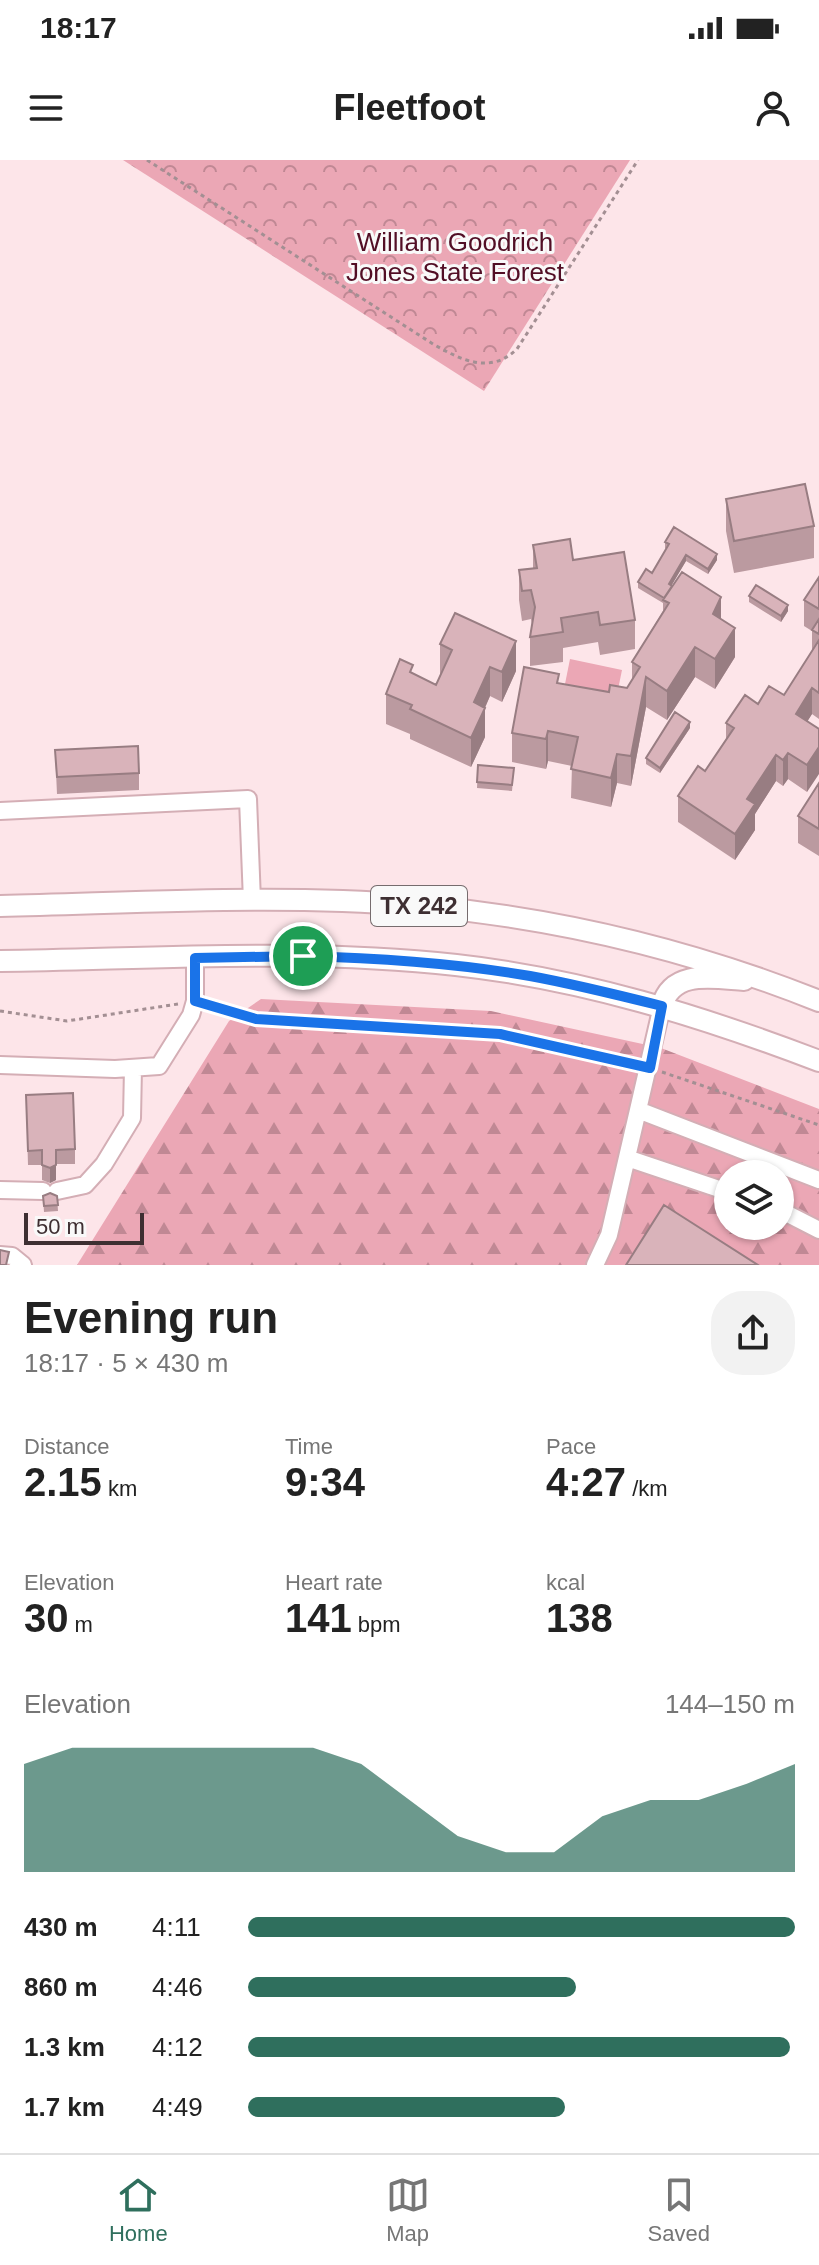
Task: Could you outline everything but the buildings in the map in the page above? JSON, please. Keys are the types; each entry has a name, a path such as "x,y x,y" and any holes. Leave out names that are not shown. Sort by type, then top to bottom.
{"main road":[{"name":"TX 242","path":"0,906 308,900 413,905 541,921 662,948 819,1001"},
{"name":"TX 242","path":"0,961 303,956 457,965 544,979 662,1006 819,1061"},
{"path":"662,1006 666,993 682,981 768,982"}],"lane":[{"path":"0,811 248,799 252,901"},
{"path":"0,1065 159,1066 191,1015 195,1001 195,958"},
{"path":"595,1265 609,1235 662,1006"},
{"path":"0,1190 50,1191 85,1185 104,1164 132,1118 133,1068"},
{"path":"638,1110 819,1180"},
{"path":"627,1158 714,1187"},
{"path":"794,1217 819,1230"},
{"path":"0,1255 12,1256 23,1265"}],"path":[{"path":"147,160 445,351 464,360 494,363 507,359 517,349 638,160"},
{"path":"0,1011 67,1021 195,1001 256,1019 500,1034 650,1068 819,1125"}],"green space":[{"name":"William Goodrich Jones State Forest","path":"123,160 630,160 484,391"},
{"path":"570,659 622,670 614,709 562,699"},
{"path":"261,999 491,1011 661,1048 819,1109 819,1265 77,1265 229,1021"}],"route":[{"path":"303,956 457,965 587,987 662,1006 650,1068 500,1034 256,1019 195,1001 195,958 303,956"}]}
